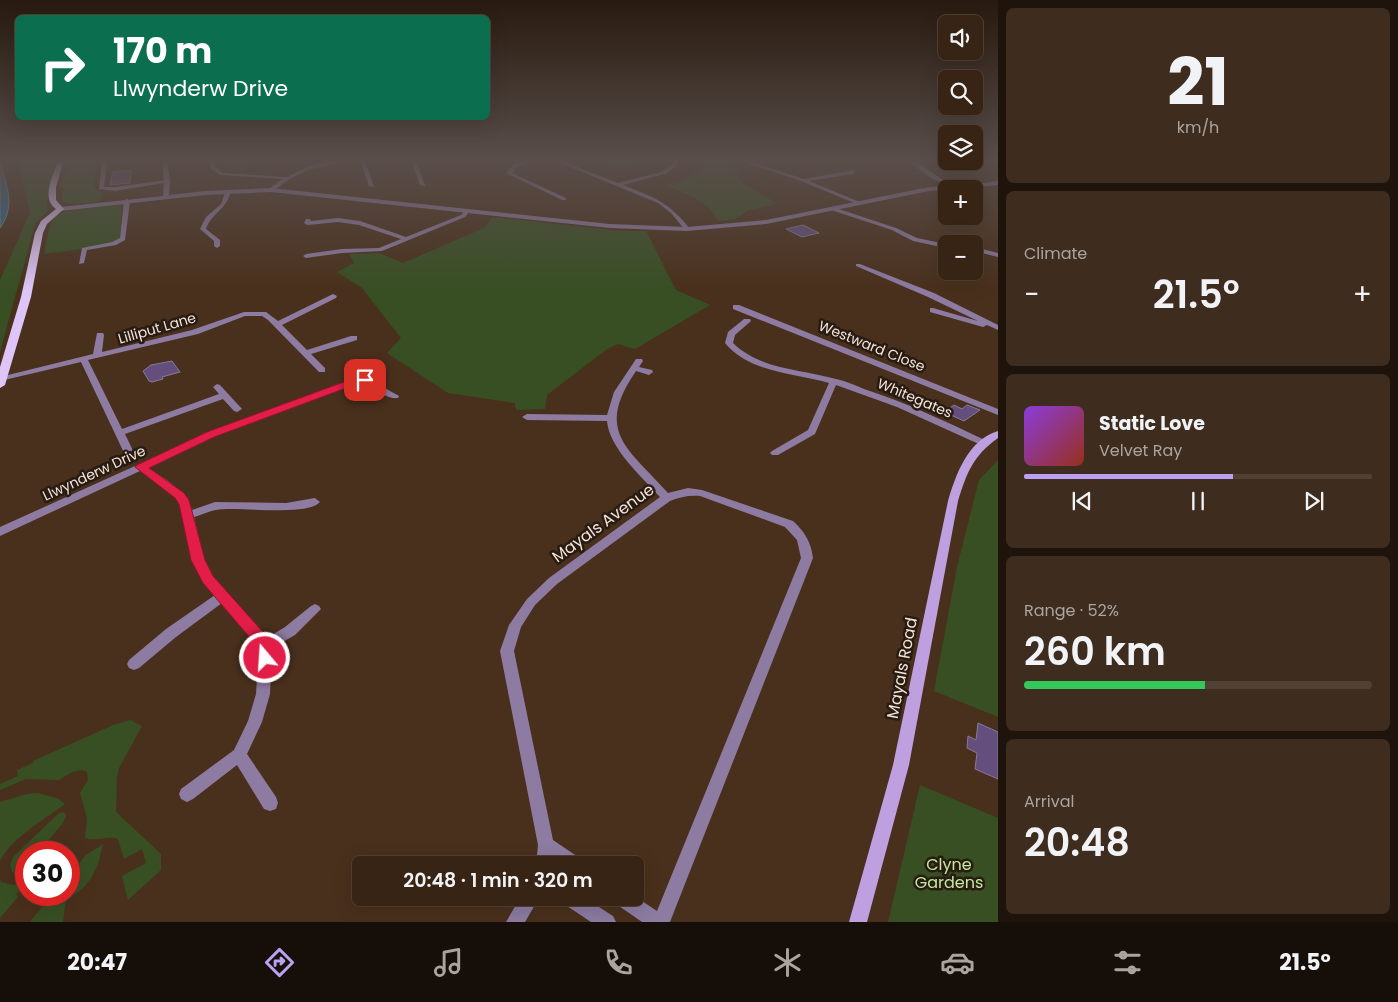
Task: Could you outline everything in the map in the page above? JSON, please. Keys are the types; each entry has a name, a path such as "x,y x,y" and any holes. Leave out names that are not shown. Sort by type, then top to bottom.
{"main road":[{"path":"1,382 26,297 39,233 44,223 60,209 53,203"},
{"name":"Mayals Road","path":"858,922 901,765 953,501 962,472 972,454 998,434"}],"street":[{"path":"60,209 110,203"},
{"path":"81,263 80,249 108,246 122,241 127,203"},
{"path":"217,246 217,240 203,229 206,219 218,211 225,203"},
{"path":"386,203 610,226 687,229 764,222 859,203"},
{"path":"659,203 668,207 687,229"},
{"path":"833,208 894,229 915,240 938,244"},
{"path":"306,256 342,251 380,250 463,216 466,212"},
{"path":"308,220 307,223 338,220 360,223 406,240"},
{"path":"983,251 998,255"},
{"path":"858,265 946,302 998,328"},
{"path":"277,324 333,296"},
{"path":"923,314 946,302"},
{"name":"Westward Close","path":"736,307 998,412"},
{"path":"933,310 998,328"},
{"name":"Lilliput Lane","path":"1,382 195,332 244,314 263,314 277,324 322,370"},
{"name":"Whitegates","path":"730,320 744,323 732,334 729,343 746,358 762,365 834,382 900,404 984,443"},
{"path":"98,357 100,335"},
{"path":"305,353 354,338"},
{"path":"84,360 131,457"},
{"path":"649,372 637,364 618,396 611,418 612,429 620,443 666,498"},
{"name":"Llwynderw Drive","path":"0,532 210,435 356,381 365,380 395,396"},
{"path":"775,453 812,432 834,382"},
{"path":"217,387 237,409"},
{"path":"120,433 224,395"},
{"path":"527,417 611,418"},
{"path":"141,467 179,495 185,503 198,560 208,579 266,645 263,694 255,722 239,755 187,794"},
{"name":"Mayals Avenue","path":"545,856 546,845 507,651 515,625 531,602 553,581 666,498 679,493 696,492 789,524 798,531 807,544 807,558 661,922"},
{"path":"188,515 215,506 286,507 315,502"},
{"path":"134,664 171,633 222,596"},
{"path":"266,645 290,631 315,609"},
{"path":"239,755 270,803"},
{"path":"546,845 562,856"},
{"path":"515,922 525,906"},
{"path":"582,906 607,922"},
{"path":"634,906 657,922"}],"green space":[{"path":"28,203 47,203 48,211 35,224 0,352 0,280 30,213"},
{"path":"703,203 778,204 749,210 736,219 717,221"},
{"path":"122,204 120,240 110,245 44,254 53,219 58,215 85,207"},
{"path":"493,217 621,231 646,231 676,290 710,305 635,349 618,344 607,349 547,395 545,409 516,410 515,403 448,393 387,353 401,338 362,288 337,272 354,263 349,254 379,253 403,263 484,228"},
{"path":"998,460 998,717 934,691 957,567 979,480"},
{"path":"130,720 142,726 119,768 116,812 161,854 161,870 128,900 122,876 146,863 142,849 124,859 118,839 85,838 87,818 80,793 88,780 87,772 82,770 72,772 59,780 26,779 0,790 0,784 18,776 17,770 33,763 33,761 113,725"},
{"name":"Clyne Gardens","path":"920,785 998,818 998,922 888,922"},
{"path":"38,793 59,799 65,804 20,836 0,861 0,802 27,794"},
{"path":"64,812 66,815 63,823 48,841 30,841 59,813"},
{"path":"103,844 96,869 80,890 80,862 86,855"},
{"path":"15,855 15,873 12,872 10,865"},
{"path":"0,880 1,882 15,885 15,900 0,918"},
{"path":"43,906 65,906 63,922 30,922"}],"water":[{"path":"0,203 9,203 6,218 0,228"}],"building":[{"path":"803,225 819,233 802,237 786,229"},
{"path":"172,361 180,372 162,377 163,379 149,381 143,371 151,365"},
{"path":"954,405 962,409 967,405 980,410 964,421 944,412"},
{"path":"978,723 998,732 998,779 975,769 977,753 967,748 968,736 976,740"}],"route":[{"path":"265,658 266,645 208,579 198,560 185,503 179,495 141,467 210,435 356,381 365,380"}]}
